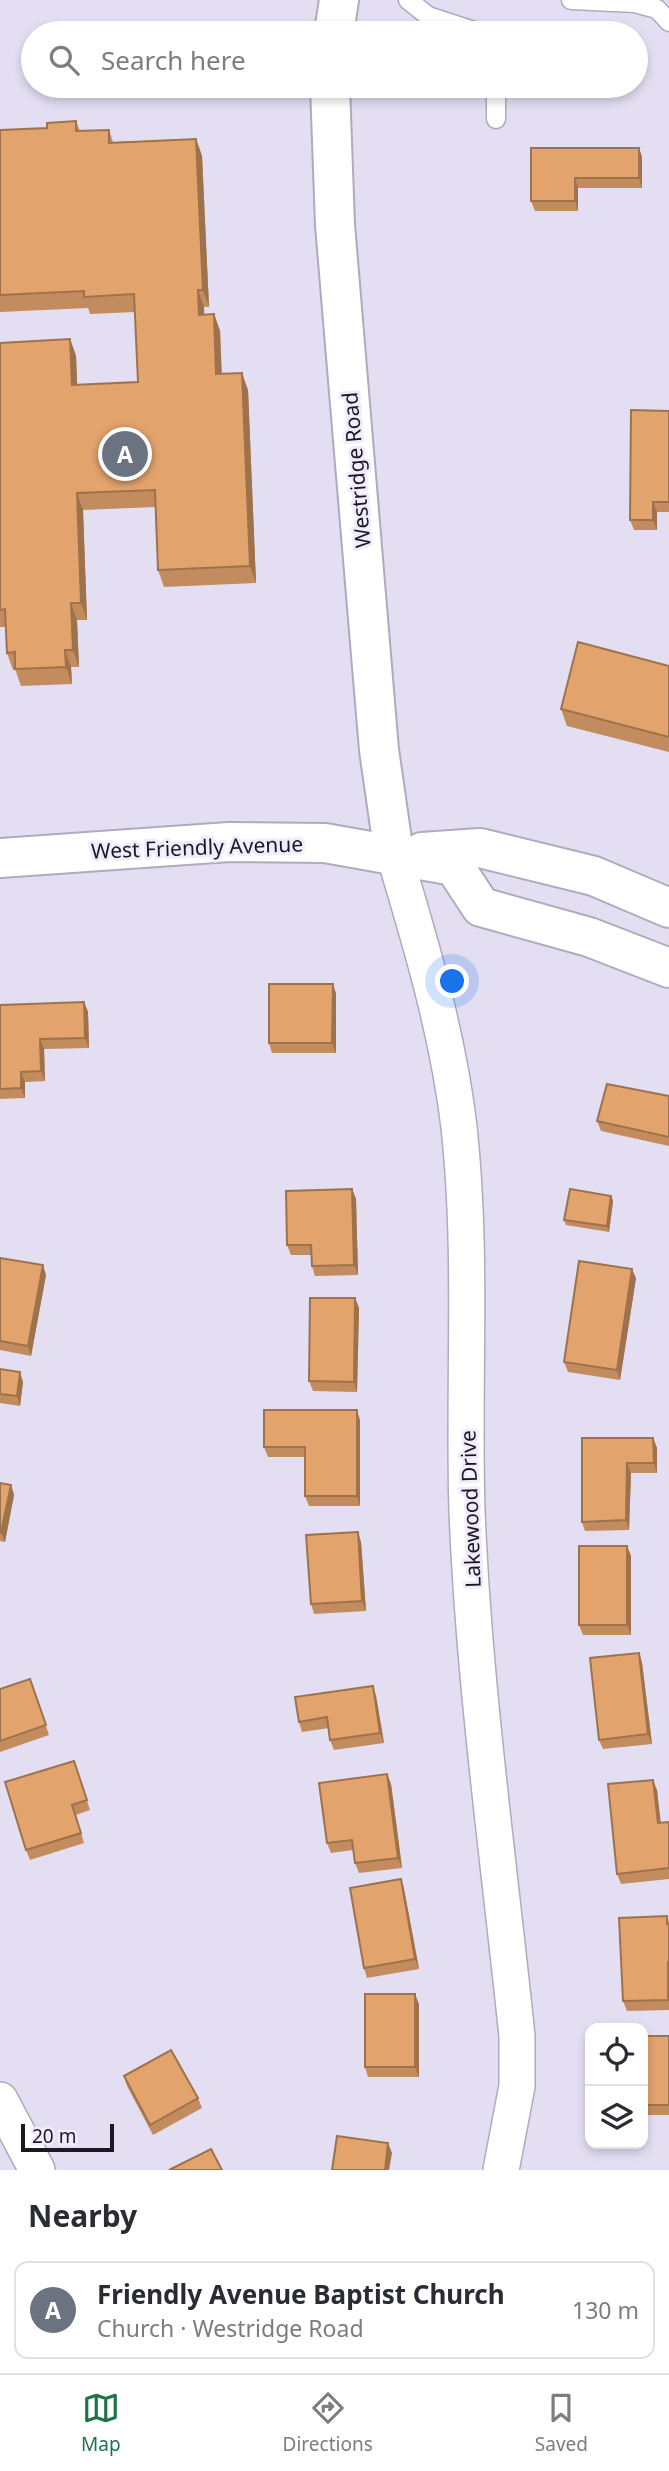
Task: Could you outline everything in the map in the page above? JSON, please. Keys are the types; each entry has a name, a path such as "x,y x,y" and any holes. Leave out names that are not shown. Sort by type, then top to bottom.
{"main road":[{"path":"336,21 339,0"},
{"name":"Westridge Road","path":"330,98 335,225 379,750 394,854"},
{"name":"West Friendly Avenue","path":"0,858 229,842 325,843 394,854 454,866 481,907 589,937 669,968"},
{"name":"West Friendly Avenue","path":"394,854 480,848 593,876 669,908"}],"street":[{"name":"Lakewood Drive","path":"394,854 433,984 459,1125 465,1201 467,1511 476,1635 517,2036 517,2086 501,2170"},
{"path":"0,2099 37,2170"}],"lane":[{"path":"408,0 428,16 443,21"},
{"path":"571,0 635,3 657,9 669,22"},
{"path":"496,98 496,119"}],"building":[{"path":"76,121 76,131 109,130 109,143 196,139 203,290 198,290 199,315 214,314 216,374 242,373 250,566 158,570 155,490 77,493 81,603 71,603 73,650 65,650 66,667 15,669 15,652 7,653 5,609 0,610 0,343 70,339 72,385 138,382 134,294 84,297 84,291 0,295 0,130 47,128 47,123"},
{"path":"531,148 639,148 639,178 575,178 575,201 531,201"},
{"path":"631,410 669,411 669,502 653,502 653,520 630,520"},
{"path":"578,642 669,666 669,737 561,709"},
{"path":"269,984 333,984 332,1043 269,1043"},
{"path":"84,1002 85,1038 40,1039 41,1071 21,1072 21,1088 0,1089 0,1005"},
{"path":"607,1084 669,1096 669,1137 597,1121"},
{"path":"352,1189 354,1265 312,1266 311,1245 287,1245 286,1191"},
{"path":"570,1189 611,1196 607,1226 564,1220"},
{"path":"0,1258 43,1265 28,1346 0,1341"},
{"path":"579,1261 632,1269 617,1370 564,1362"},
{"path":"310,1298 355,1298 354,1382 309,1381"},
{"path":"0,1369 20,1372 17,1396 0,1394"},
{"path":"264,1410 357,1410 357,1496 305,1496 305,1447 264,1447"},
{"path":"582,1438 653,1438 654,1463 627,1463 626,1520 582,1522"},
{"path":"0,1483 11,1485 1,1532 0,1532"},
{"path":"358,1532 362,1601 311,1604 306,1535"},
{"path":"579,1546 627,1546 627,1625 579,1625"},
{"path":"639,1653 648,1734 599,1740 590,1658"},
{"path":"30,1679 46,1725 0,1741 0,1689"},
{"path":"373,1686 380,1733 330,1740 327,1717 299,1722 295,1697"},
{"path":"74,1761 87,1800 72,1805 81,1833 26,1850 5,1782"},
{"path":"387,1774 398,1858 355,1863 352,1840 327,1843 319,1783"},
{"path":"653,1780 658,1823 669,1822 669,1868 617,1874 608,1784"},
{"path":"401,1879 415,1959 364,1968 350,1888"},
{"path":"667,1916 668,2000 623,2001 619,1918"},
{"path":"365,1994 415,1994 415,2067 365,2067"},
{"path":"648,2036 669,2036 669,2105 648,2105"},
{"path":"171,2050 198,2098 150,2125 124,2076"},
{"path":"337,2136 388,2143 385,2170 332,2170"},
{"path":"211,2149 222,2170 169,2170"}],"place":[{"name":"Friendly Avenue Baptist Church","path":"125,454"}]}
